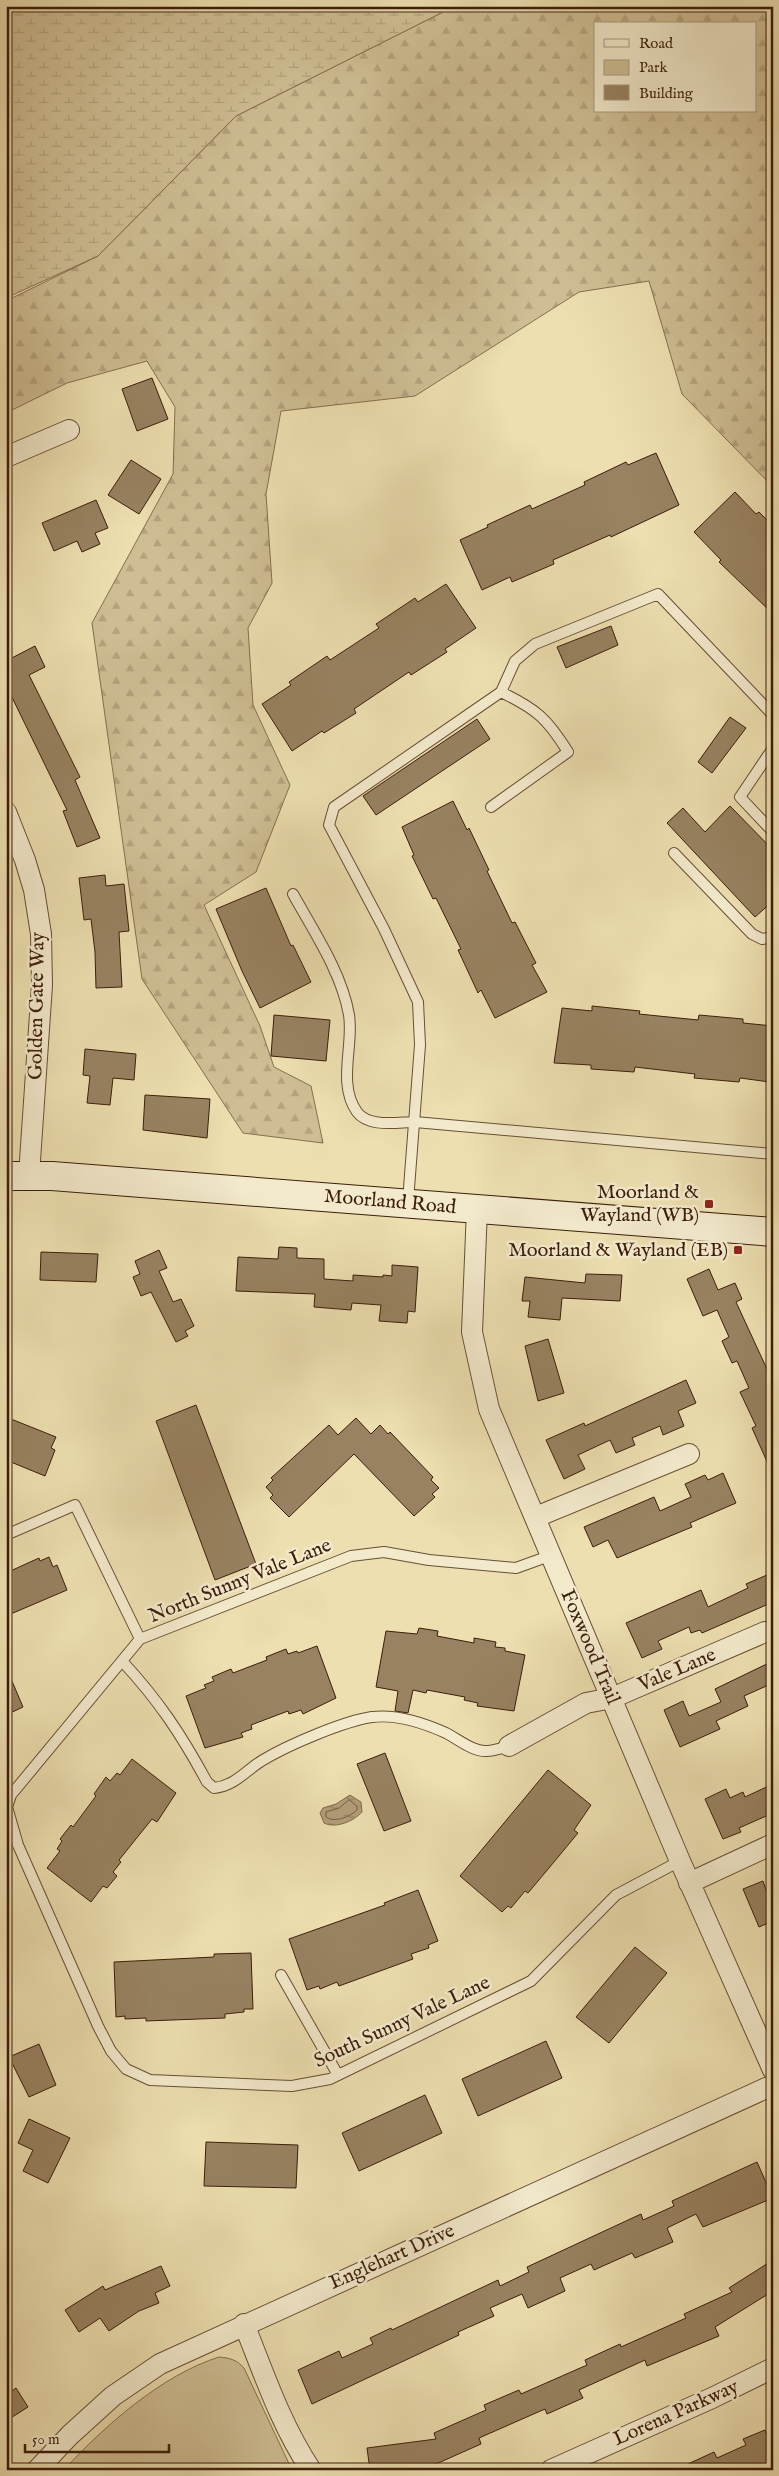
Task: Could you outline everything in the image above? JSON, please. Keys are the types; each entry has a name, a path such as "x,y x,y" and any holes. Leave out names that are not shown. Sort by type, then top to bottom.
{"street":[{"path":"6,456 69,430"},
{"name":"Golden Gate Way","path":"6,812 25,860 34,890 41,934 42,985 18,1176"},
{"name":"Moorland Road","path":"18,1176 773,1232"},
{"name":"Foxwood Trail","path":"477,1209 472,1282 472,1332 474,1352 489,1409 689,1883 773,2070"},
{"path":"536,1517 689,1454"},
{"name":"Vale Lane","path":"509,1746 586,1703 612,1698 765,1632"},
{"path":"689,1883 773,1844"},
{"name":"Englehart Drive","path":"37,2470 70,2435 113,2396 160,2364 244,2324 773,2086"},
{"path":"244,2324 275,2402 298,2450 311,2470"},
{"name":"Lorena Parkway","path":"552,2470 712,2398 773,2368"}],"lane":[{"path":"408,1204 420,1045 418,1002 384,929 329,825 334,807 501,692 516,662 535,644 658,594 773,714"},
{"path":"491,807 568,752 555,732 532,708 501,692"},
{"path":"773,748 740,797 773,832"},
{"path":"674,853 752,934 762,939 773,937"},
{"path":"293,894 325,952 345,998 349,1016 347,1067 350,1094 358,1112 367,1119 380,1122 415,1122 773,1154"},
{"path":"6,1535 75,1505 140,1640"},
{"name":"North Sunny Vale Lane","path":"11,1795 140,1640 351,1556 384,1552 429,1560 516,1568 552,1556"},
{"path":"122,1661 153,1694 170,1717 207,1782 214,1788 224,1787 237,1780 260,1761 278,1751 370,1718 390,1716 410,1721 444,1732 476,1750 488,1751 509,1746"},
{"name":"South Sunny Vale Lane","path":"11,1795 7,1807 18,1845 98,2026 111,2051 126,2069 150,2080 292,2086 338,2075 531,1981 616,1894 680,1860"},
{"path":"281,1975 338,2075"}],"green space":[{"path":"6,6 455,6 236,116 98,256 6,298"},
{"path":"455,6 773,6 773,487 682,394 649,281 579,292 415,396 281,411 266,494 272,583 248,628 253,705 290,785 256,872 204,905 260,1026 274,1067 311,1086 323,1143 243,1133 142,979 92,623 173,474 175,407 147,361 67,383 6,413 6,301 98,256 236,116"},
{"path":"219,2357 232,2360 244,2368 292,2470 64,2470 97,2436 155,2389 198,2365"}],"water":[{"path":"350,1795 361,1802 362,1812 339,1825 324,1823 320,1813 323,1808 336,1804"}],"building":[{"path":"152,378 168,419 137,431 122,389"},
{"path":"656,453 679,505 611,537 610,535 553,560 554,564 512,582 510,577 482,590 460,540 530,505 532,509 585,485 584,482 626,462 628,465"},
{"path":"131,460 161,479 139,514 108,495"},
{"path":"735,492 756,514 759,512 773,526 773,614 719,562 721,560 694,532"},
{"path":"96,500 108,528 95,533 100,544 82,552 77,541 54,551 42,523"},
{"path":"446,584 476,628 445,649 447,652 411,675 409,672 354,709 356,713 324,733 322,731 292,751 262,704 291,685 289,682 327,656 330,660 379,628 376,624 415,598 418,602"},
{"path":"611,626 618,645 566,668 557,647"},
{"path":"35,646 45,667 29,675 80,777 75,780 100,838 77,847 63,811 67,810 6,685 6,661"},
{"path":"730,717 746,728 712,773 698,762"},
{"path":"477,719 490,739 376,815 363,796"},
{"path":"453,801 467,830 469,828 512,923 515,922 536,963 532,965 547,992 495,1018 481,990 478,993 458,950 461,949 436,898 433,899 412,856 414,855 402,827"},
{"path":"730,806 773,850 773,901 755,917 667,823 683,808 705,832"},
{"path":"105,875 106,886 124,884 129,931 119,932 122,987 96,988 95,952 91,919 84,920 79,878"},
{"path":"266,888 291,946 293,945 311,982 260,1008 216,909"},
{"path":"592,1006 640,1011 639,1014 698,1020 699,1015 743,1019 743,1023 773,1026 770,1082 740,1078 739,1082 694,1078 695,1074 635,1067 634,1072 591,1069 591,1065 554,1063 562,1008 592,1011"},
{"path":"274,1015 330,1020 326,1061 271,1056"},
{"path":"85,1049 136,1054 134,1080 113,1078 110,1105 87,1103 90,1076 83,1075"},
{"path":"145,1095 210,1099 207,1138 143,1130"},
{"path":"279,1247 297,1248 297,1258 324,1259 324,1279 353,1281 353,1275 392,1276 392,1265 418,1267 415,1312 408,1311 407,1323 379,1321 381,1305 352,1303 351,1310 314,1307 315,1294 236,1291 238,1257 278,1259"},
{"path":"159,1250 167,1268 159,1271 173,1302 181,1299 194,1326 185,1331 188,1336 176,1342 151,1292 141,1296 133,1277 140,1274 135,1261"},
{"path":"41,1252 98,1254 96,1282 40,1280"},
{"path":"709,1269 718,1290 735,1283 742,1299 736,1302 772,1380 768,1382 773,1392 773,1475 752,1428 756,1426 740,1392 749,1388 737,1361 732,1363 722,1341 729,1337 717,1310 703,1316 687,1279"},
{"path":"586,1274 622,1275 620,1301 562,1298 560,1320 528,1317 530,1301 522,1301 525,1277 585,1283"},
{"path":"548,1339 564,1393 538,1401 525,1346"},
{"path":"686,1380 696,1403 678,1411 684,1426 663,1435 660,1426 632,1438 635,1445 616,1453 610,1440 578,1455 585,1469 564,1479 546,1440 584,1423 585,1426"},
{"path":"196,1405 256,1564 215,1580 156,1421"},
{"path":"6,1417 56,1437 51,1448 55,1450 45,1476 6,1460"},
{"path":"356,1418 371,1434 380,1425 388,1434 390,1432 433,1477 431,1480 439,1488 432,1494 435,1497 414,1516 354,1454 289,1517 270,1498 273,1495 266,1487 273,1480 271,1478 329,1425 338,1435"},
{"path":"723,1473 736,1503 690,1523 692,1527 617,1558 608,1540 593,1547 584,1527 654,1497 660,1511 691,1497 685,1484 705,1475 708,1480"},
{"path":"49,1557 53,1567 57,1565 67,1590 6,1616 6,1573 39,1558 40,1561"},
{"path":"767,1575 773,1587 773,1602 702,1633 700,1630 691,1633 689,1627 658,1641 662,1649 642,1658 626,1623 701,1590 708,1607 748,1588 746,1584"},
{"path":"419,1628 438,1631 437,1636 474,1643 474,1638 496,1642 495,1647 505,1648 505,1651 525,1655 514,1711 477,1706 478,1703 464,1700 465,1697 427,1690 426,1693 413,1690 408,1713 395,1711 398,1691 376,1687 386,1631 417,1634"},
{"path":"317,1646 336,1698 303,1714 301,1710 289,1714 288,1711 251,1725 252,1729 241,1733 243,1737 205,1748 186,1696 206,1688 204,1685 214,1681 212,1677 231,1669 233,1673 267,1660 266,1657 286,1649 288,1654 297,1651 298,1653"},
{"path":"773,1661 773,1683 744,1696 748,1706 716,1721 720,1729 680,1747 664,1710 683,1701 689,1716 721,1702 715,1689"},
{"path":"6,1667 23,1707 6,1715"},
{"path":"385,1753 411,1821 384,1831 357,1764"},
{"path":"132,1759 176,1793 157,1822 152,1819 119,1860 121,1862 113,1872 117,1876 107,1888 103,1886 91,1902 47,1868 60,1851 57,1849 62,1841 60,1839 71,1825 73,1827 96,1796 94,1794 106,1777 110,1781 117,1773 120,1775"},
{"path":"548,1770 591,1805 574,1830 578,1833 549,1868 528,1893 525,1891 511,1908 508,1906 502,1912 460,1876"},
{"path":"773,1784 773,1813 739,1828 741,1832 723,1839 705,1799 726,1789 730,1798 743,1792 745,1797"},
{"path":"763,1881 766,1890 773,1887 773,1921 759,1927 743,1889"},
{"path":"418,1890 438,1941 428,1945 429,1948 411,1954 413,1959 339,1986 337,1982 320,1989 319,1986 307,1990 289,1939 385,1905 384,1903"},
{"path":"635,1947 667,1973 609,2043 576,2017"},
{"path":"251,1953 253,2009 244,2009 244,2012 225,2014 225,2018 146,2021 146,2018 125,2019 125,2016 116,2017 114,1962 214,1957 214,1954"},
{"path":"546,2041 562,2078 478,2116 462,2079"},
{"path":"39,2044 56,2085 29,2097 9,2057"},
{"path":"425,2095 442,2133 359,2171 342,2133"},
{"path":"29,2119 70,2138 48,2183 23,2171 33,2150 18,2143"},
{"path":"206,2142 298,2145 296,2188 204,2186"},
{"path":"757,2162 773,2198 703,2227 696,2214 667,2228 673,2242 635,2258 632,2253 594,2270 591,2264 560,2278 565,2291 528,2308 522,2294 490,2308 494,2316 458,2332 459,2335 312,2404 298,2370 339,2351 342,2358 373,2344 370,2338 391,2328 392,2330 498,2280 500,2286 529,2272 527,2267 641,2214 643,2220 674,2206 672,2201"},
{"path":"773,2260 773,2291 715,2327 719,2336 647,2366 645,2360 579,2390 583,2398 547,2414 545,2409 479,2438 481,2444 436,2464 395,2470 370,2470 367,2448 436,2439 434,2433 486,2410 484,2405 519,2390 521,2394 587,2365 585,2360 620,2344 621,2347 686,2318 684,2314 732,2292 729,2288"},
{"path":"161,2266 170,2286 155,2293 159,2303 139,2311 109,2331 100,2318 79,2332 65,2310 103,2286 105,2290"},
{"path":"16,2388 28,2407 6,2421 6,2395"},
{"path":"765,2430 773,2448 773,2466 763,2470 675,2470 714,2452 717,2458 746,2445 743,2439"}],"place":[{"name":"Moorland & Wayland (WB)","path":"709,1204"},
{"name":"Moorland & Wayland (EB)","path":"738,1250"}]}
